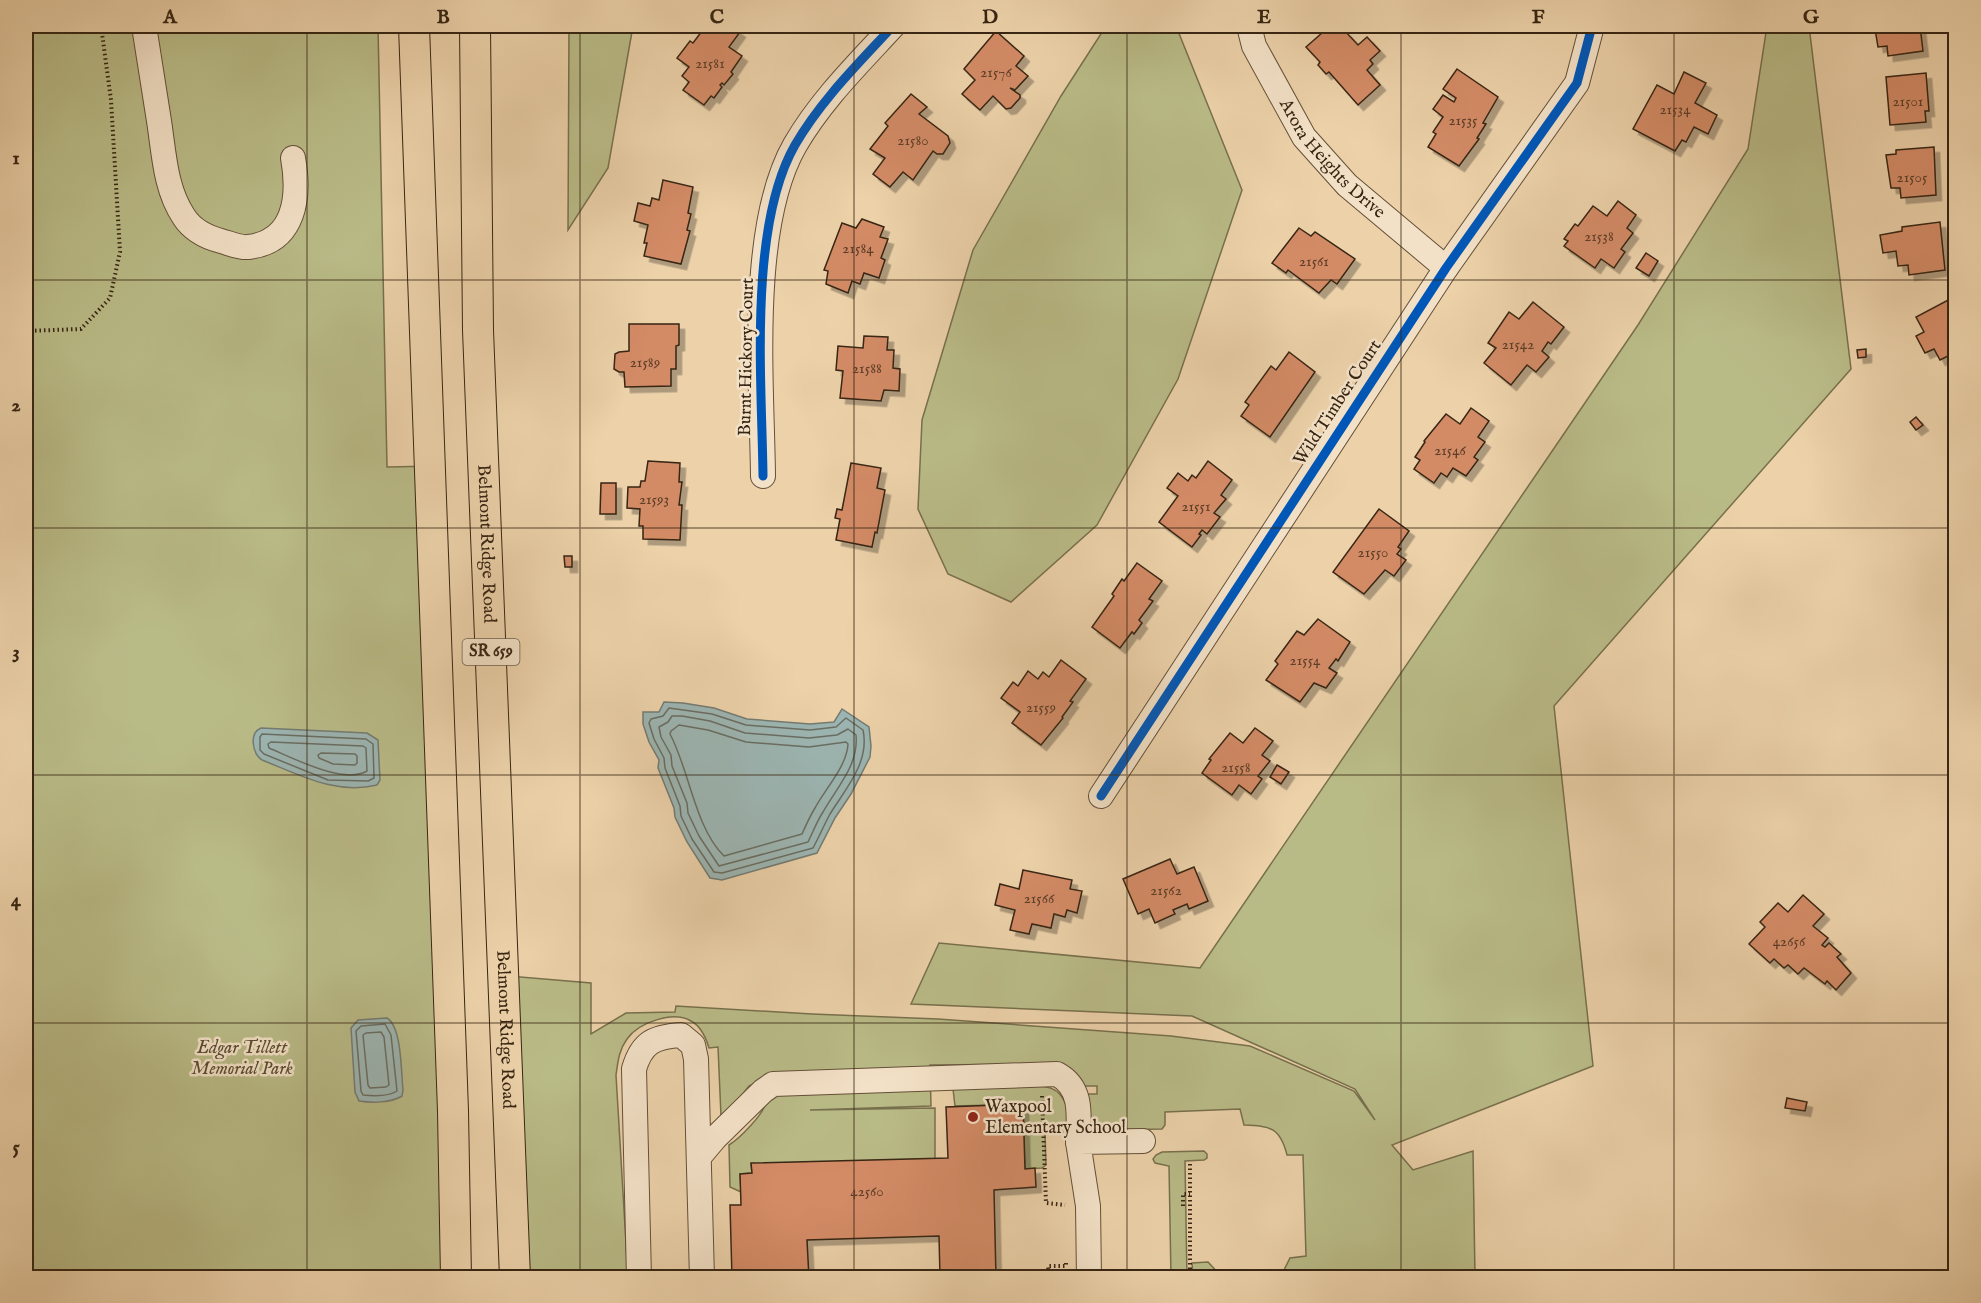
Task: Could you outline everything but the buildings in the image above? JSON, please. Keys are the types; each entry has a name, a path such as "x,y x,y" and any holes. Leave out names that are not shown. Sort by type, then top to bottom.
{"main road":[{"name":"SR 659","path":"414,26 453,1111 456,1278"},
{"name":"Belmont Ridge Road","path":"475,26 478,330 515,1278"}],"street":[{"path":"144,26 172,197 185,219 201,235 246,247 271,240 284,230 292,216 296,190 293,158"},
{"name":"Burnt Hickory Court","path":"763,476 761,313 767,235 778,187 795,146 828,98 892,26"},
{"name":"Arora Heights Drive","path":"1249,26 1254,46 1304,137 1347,185 1446,268"},
{"name":"Wild Timber Court","path":"1101,796 1446,268 1577,83 1592,26"},
{"path":"639,1278 634,1070 638,1054 649,1042 663,1036 681,1035 693,1045 696,1059 702,1278"},
{"path":"699,1157 715,1138 773,1084 1057,1074 1068,1080 1075,1090 1079,1120 1078,1142 1088,1206 1089,1278"},
{"path":"1078,1142 1143,1141"}],"path":[{"path":"26,331 81,329 110,298 120,252 111,100 101,26"},
{"path":"1041,1073 1046,1203 1065,1203 1065,1214"},
{"path":"1190,1163 1190,1278"},
{"path":"1183,1206 1183,1194 1190,1194"},
{"path":"1049,1278 1048,1266 1066,1266 1066,1255"}],"green space":[{"name":"Edgar Tillett Memorial Park","path":"26,26 378,26 387,467 437,466 465,1277 26,1277"},
{"path":"569,26 633,26 608,168 568,230"},
{"path":"1106,26 1176,26 1242,190 1178,379 1097,525 1011,602 948,574 918,509 922,420 973,250 1061,96"},
{"path":"1767,26 1809,26 1851,369 1554,706 1593,1066 1392,1145 1413,1170 1473,1151 1475,1277 1276,1277 1283,1272 1290,1258 1306,1256 1303,1155 1287,1155 1281,1139 1273,1130 1261,1126 1244,1125 1240,1109 1165,1112 1165,1125 1162,1129 1093,1130 1088,1120 1085,1094 1097,1094 1097,1086 1082,1086 1041,1064 930,1065 931,1106 810,1110 935,1108 935,1159 751,1164 752,1173 740,1174 741,1192 730,1187 729,1145 761,1113 767,1096 765,1078 749,1086 727,1114 721,1116 718,1047 709,1048 703,1033 695,1023 675,1017 647,1023 632,1033 624,1043 618,1060 616,1075 628,1277 519,1277 509,976 591,983 591,1034 626,1013 675,1012 676,1006 938,1019 1171,1036 1250,1046 1354,1091 1375,1120 1355,1089 1192,1016 911,1004 939,943 1200,968 1638,325 1748,149"},
{"path":"1039,1086 1054,1089 1059,1093 1073,1123 1067,1132 1045,1132 1046,1165 1042,1168 1025,1169 1023,1104 955,1106 953,1089"},
{"path":"1204,1151 1207,1158 1204,1160 1185,1161 1187,1277 1171,1277 1169,1166 1155,1163 1153,1159 1162,1152"},
{"path":"1208,1262 1222,1277 1193,1277 1192,1263"}],"water":[{"path":"664,702 714,708 747,719 810,724 834,722 842,709 869,727 870,757 817,853 722,880 710,878 687,842 675,817 674,808 658,768 659,760 649,742 643,724 643,712 659,712"},
{"path":"261,728 367,733 378,740 380,780 377,785 362,787 332,785 304,777 262,760 256,753 253,743 255,734"},
{"path":"387,1018 396,1031 398,1040 402,1096 381,1102 359,1101 355,1092 351,1028 358,1020"}],"cycle path":[{"path":"763,476 761,306 770,218 780,179 795,145 816,113 841,82 893,26"},
{"path":"1101,796 1446,268 1577,83 1592,26"}],"place":[{"name":"Waxpool Elementary School","path":"973,1117"}]}
